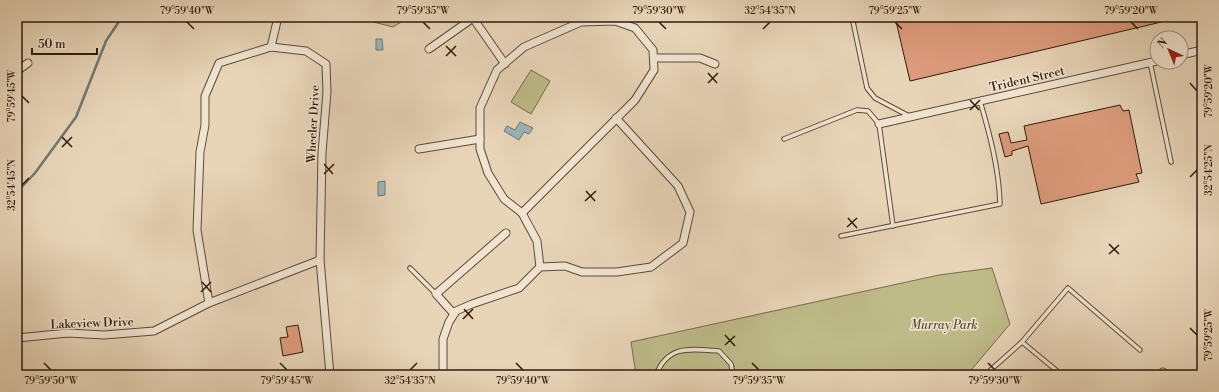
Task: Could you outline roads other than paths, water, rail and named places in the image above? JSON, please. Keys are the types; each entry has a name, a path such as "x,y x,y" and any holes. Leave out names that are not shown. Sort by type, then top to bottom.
{"street":[{"path":"271,47 278,17"},
{"path":"429,49 473,18 505,64"},
{"path":"522,213 634,100 654,70 653,50 635,28 615,21 589,19 524,47 497,70 480,108 480,149 488,174 504,199 522,213 537,241 540,267"},
{"name":"Wheeler Drive","path":"209,304 197,230 200,152 205,125 205,96 219,62 271,47 306,51 326,64 327,92 322,153 320,260 330,375"},
{"path":"1189,53 1202,50"},
{"path":"654,58 700,58 715,64"},
{"path":"17,71 28,63"},
{"name":"Trident Street","path":"879,124 1149,63"},
{"path":"443,375 443,339 449,322 456,311 519,288 540,267 565,266 582,272 617,272 651,267 683,243 690,212 678,186 616,118"},
{"path":"419,149 480,139"},
{"path":"454,314 436,294 506,233"},
{"name":"Lakeview Drive","path":"17,338 68,333 104,335 154,331 209,304 320,260"}],"lane":[{"path":"852,17 867,88 875,98 910,117"},
{"path":"1155,70 1171,162"},
{"path":"841,236 1000,204 998,175 989,132 980,101"},
{"path":"784,139 858,110 868,111 879,124 893,226"},
{"path":"410,268 436,294"},
{"path":"985,375 1022,342 1068,288 1140,350"},
{"path":"1022,342 1062,375"},
{"path":"656,375 663,361 669,355 677,351 695,349 718,351 731,364 733,375"}],"water":[{"path":"376,39 382,39 383,50 376,50"},
{"path":"520,122 533,128 529,134 524,132 519,140 504,131 507,126 515,130"},
{"path":"385,181 385,195 378,196 378,182"}],"waterway":[{"path":"17,192 35,173 76,117 106,41 122,17"}],"park label":[{"name":"Murray Park","path":"944,325"}]}
